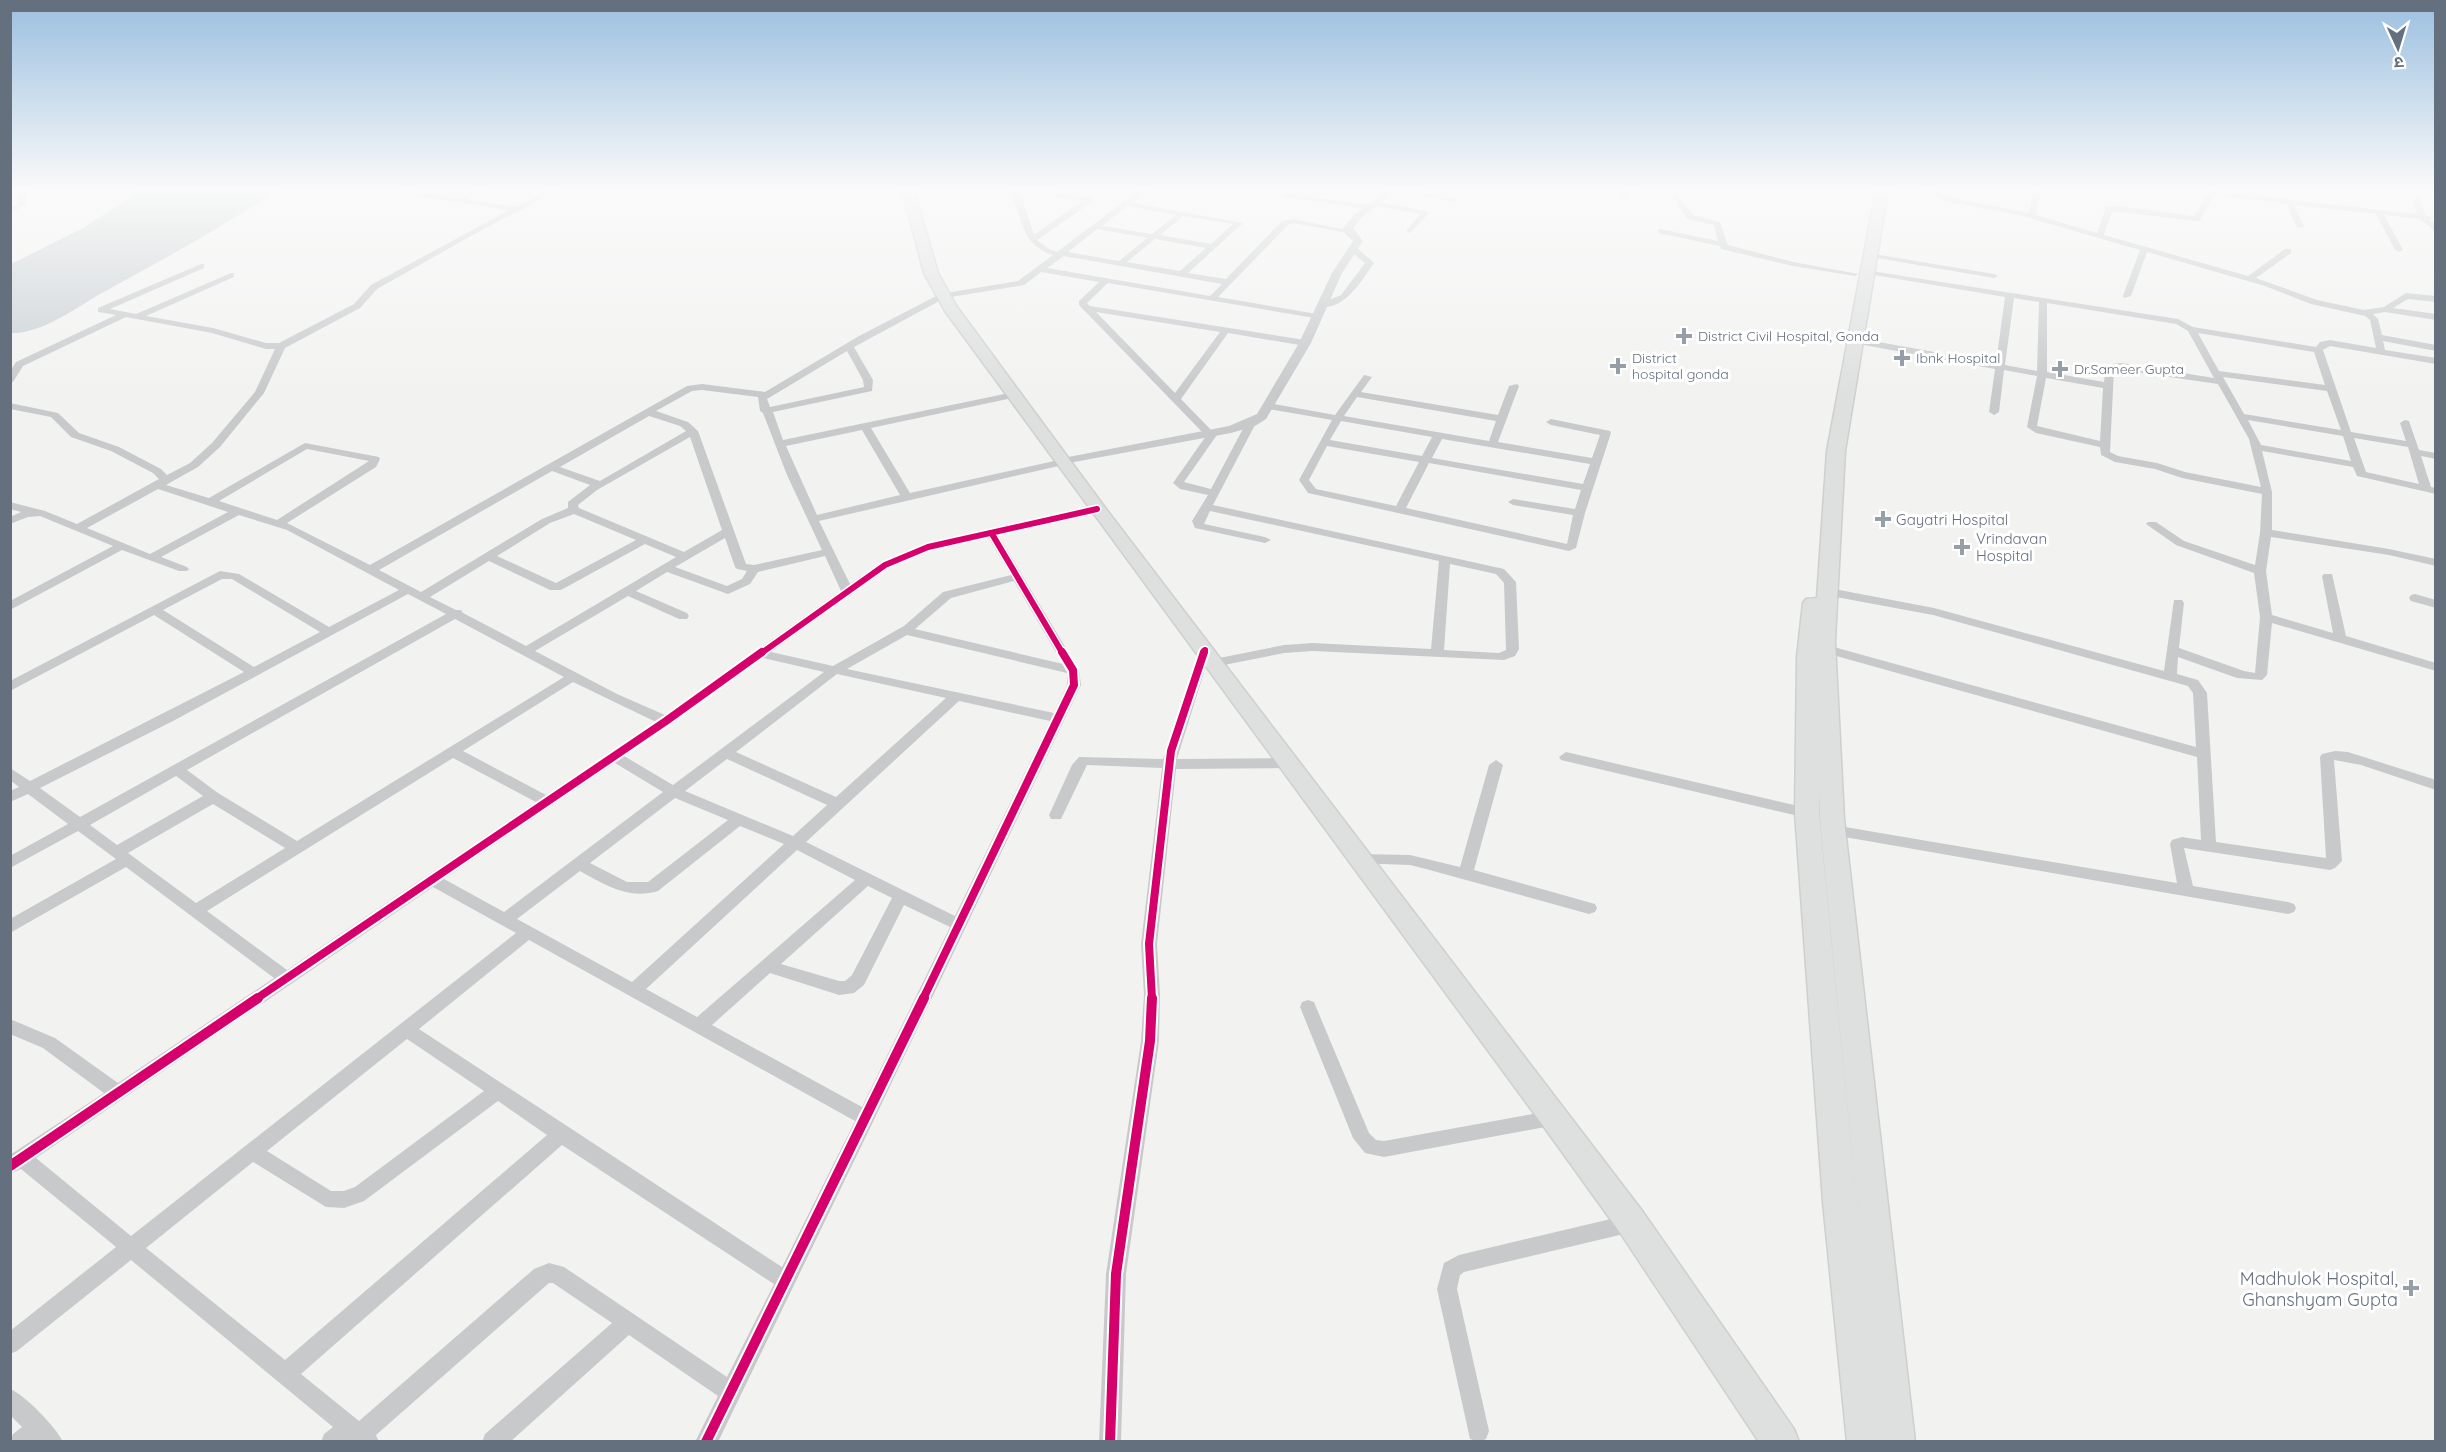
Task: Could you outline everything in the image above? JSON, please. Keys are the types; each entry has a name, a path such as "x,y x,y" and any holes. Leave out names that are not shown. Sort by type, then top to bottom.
{"highway":[{"path":"927,258 950,308 1097,509 1632,1223 1781,1442"},
{"path":"1866,258 1856,341 1836,451 1826,649 1829,783 1897,1442"},
{"path":"1865,1442 1839,1202 1807,813 1808,657 1827,446 1867,258"}],"street":[{"path":"201,266 101,310 213,331 266,346 281,346 357,306 374,287 428,258"},
{"path":"848,592 761,403 765,395 849,346 943,296 1015,284 1056,258"},
{"path":"1083,258 1227,282"},
{"path":"1120,264 1128,258"},
{"path":"1182,274 1201,258"},
{"path":"1212,299 1251,258"},
{"path":"813,519 1063,462 1251,423 1262,416 1305,343 1337,273 1347,258"},
{"path":"1324,305 1344,297 1370,263 1364,258"},
{"path":"1768,258 1793,264 1994,276"},
{"path":"2127,296 2141,258"},
{"path":"2172,258 2249,279 2314,302 2364,313 2374,319 2381,352"},
{"path":"2249,279 2279,258"},
{"path":"1865,267 2010,296 2178,322 2191,328 2318,350"},
{"path":"1041,269 1317,318"},
{"path":"136,317 231,276"},
{"path":"1105,281 1083,301 1086,308 1175,400 1211,433"},
{"path":"1994,412 2010,296"},
{"path":"2364,313 2383,309 2406,296 2436,299"},
{"path":"2043,301 2042,373 2032,427 2040,431 2105,445"},
{"path":"1086,308 1305,343"},
{"path":"2383,309 2436,317"},
{"path":"10,380 19,364 124,315"},
{"path":"2172,650 2242,675 2258,677 2261,675 2266,618 2260,571 2266,533 2267,492 2256,447 2191,328"},
{"path":"1175,400 1226,330"},
{"path":"2378,337 2436,348"},
{"path":"1856,341 2108,386"},
{"path":"2318,350 2325,343 2436,361"},
{"path":"80,527 163,484 194,465 224,436 260,393 281,346"},
{"path":"765,411 869,389 868,380 849,346"},
{"path":"2318,350 2358,465 2364,476 2431,490"},
{"path":"2267,492 2182,475 2157,466 2115,459 2105,453 2109,367 2116,365 2332,389"},
{"path":"1367,377 1337,417 1304,480 1312,491 1569,548 1572,546 1579,513 1606,433 1551,422"},
{"path":"1493,443 1514,386"},
{"path":"372,569 696,387 765,395"},
{"path":"1354,394 1502,419"},
{"path":"779,444 1014,395"},
{"path":"10,406 54,416 75,435 115,449 157,471 163,484 278,524 372,569 574,676 666,721"},
{"path":"1268,406 1595,462"},
{"path":"648,412 684,424 693,431 741,567 754,569 829,552"},
{"path":"2241,416 2347,432 2436,456"},
{"path":"1251,423 1198,521 1199,526 1265,540"},
{"path":"2405,423 2431,490"},
{"path":"865,426 907,497"},
{"path":"574,510 572,504 597,487 693,431"},
{"path":"1211,433 1178,483 1184,487 1212,492"},
{"path":"1400,511 1439,434"},
{"path":"1324,442 1587,488"},
{"path":"210,501 306,446 375,459 372,465 278,524"},
{"path":"2256,447 2358,465"},
{"path":"551,467 594,482 597,487"},
{"path":"1513,502 1579,513"},
{"path":"10,505 80,527 151,558 183,569"},
{"path":"1110,1442 1116,1274 1150,1041 1152,994 1149,944 1170,764 1175,735 1210,657 1313,647 1500,657 1511,653 1513,649 1510,582 1507,577 1491,568 1207,507"},
{"path":"359,1434 133,1248 16,1162 666,721 885,566 907,554 1097,509"},
{"path":"423,596 546,522 574,510 684,557"},
{"path":"151,558 238,511"},
{"path":"10,521 34,513"},
{"path":"2152,524 2180,543 2260,571"},
{"path":"527,651 728,531"},
{"path":"2266,533 2390,552 2436,563"},
{"path":"706,1442 866,1118 1074,686 1073,670 992,534"},
{"path":"489,556 554,587 561,586 645,540"},
{"path":"10,606 122,546"},
{"path":"1437,653 1445,558"},
{"path":"666,568 721,590 728,590 746,581 754,569"},
{"path":"10,687 211,579 228,574 329,632"},
{"path":"2328,576 2340,639"},
{"path":"505,919 724,752 836,670 908,629 947,595 1017,577"},
{"path":"10,797 254,672 409,589"},
{"path":"627,591 683,616"},
{"path":"1829,592 1923,609 2193,683 2200,693 2208,844"},
{"path":"2415,598 2436,604"},
{"path":"2169,675 2178,603"},
{"path":"154,610 254,672"},
{"path":"10,863 457,613"},
{"path":"2266,618 2436,667"},
{"path":"908,629 914,634 1073,670"},
{"path":"1826,649 2204,754"},
{"path":"761,654 1058,718"},
{"path":"195,911 574,676"},
{"path":"634,990 956,696"},
{"path":"451,751 547,802"},
{"path":"724,752 838,804"},
{"path":"2186,890 2177,844 2190,841 2330,864 2334,861 2327,757 2332,754 2350,757 2436,785"},
{"path":"614,756 672,791 795,843 959,925"},
{"path":"1566,757 1807,813"},
{"path":"1056,814 1079,765 1084,760 1170,764 1287,763"},
{"path":"1465,874 1496,765"},
{"path":"177,770 213,797 297,848"},
{"path":"10,773 286,979"},
{"path":"10,927 213,797"},
{"path":"578,863 630,890 645,890 739,819"},
{"path":"1833,830 2288,908"},
{"path":"1359,859 1410,860 1589,908"},
{"path":"433,879 866,1118"},
{"path":"699,1026 866,879"},
{"path":"767,966 839,988 848,988 858,980 901,896"},
{"path":"10,1344 529,932"},
{"path":"1308,1007 1362,1138 1371,1147 1384,1149 1555,1118"},
{"path":"10,1026 49,1043 118,1093"},
{"path":"407,1030 786,1281"},
{"path":"253,1152 326,1198 334,1201 347,1200 362,1194 498,1091"},
{"path":"285,1374 561,1134"},
{"path":"1478,1431 1447,1289 1451,1270 1459,1264 1632,1223"},
{"path":"332,1442 359,1434 541,1276 549,1273 557,1274 730,1392"},
{"path":"494,1442 628,1322"},
{"path":"10,1399 45,1434 21,1442"}],"shaded area":[{"path":"23,258 166,258 46,325 11,333 11,264"}],"cycle path":[{"path":"10,1166 666,721 885,565 928,547 1097,509"},
{"path":"706,1442 866,1118 1074,685 1073,670 992,534"},
{"path":"1110,1442 1116,1274 1150,1041 1152,994 1149,944 1171,751 1205,650"}],"place":[{"name":"District Civil Hospital, Gonda","path":"1684,336"},
{"name":"Ibnk Hospital","path":"1902,358"},
{"name":"District hospital gonda","path":"1618,366"},
{"name":"Dr.Sameer Gupta","path":"2060,369"},
{"name":"Gayatri Hospital","path":"1883,519"},
{"name":"Vrindavan Hospital","path":"1962,547"},
{"name":"Madhulok Hospital, Ghanshyam Gupta","path":"2411,1288"}]}
